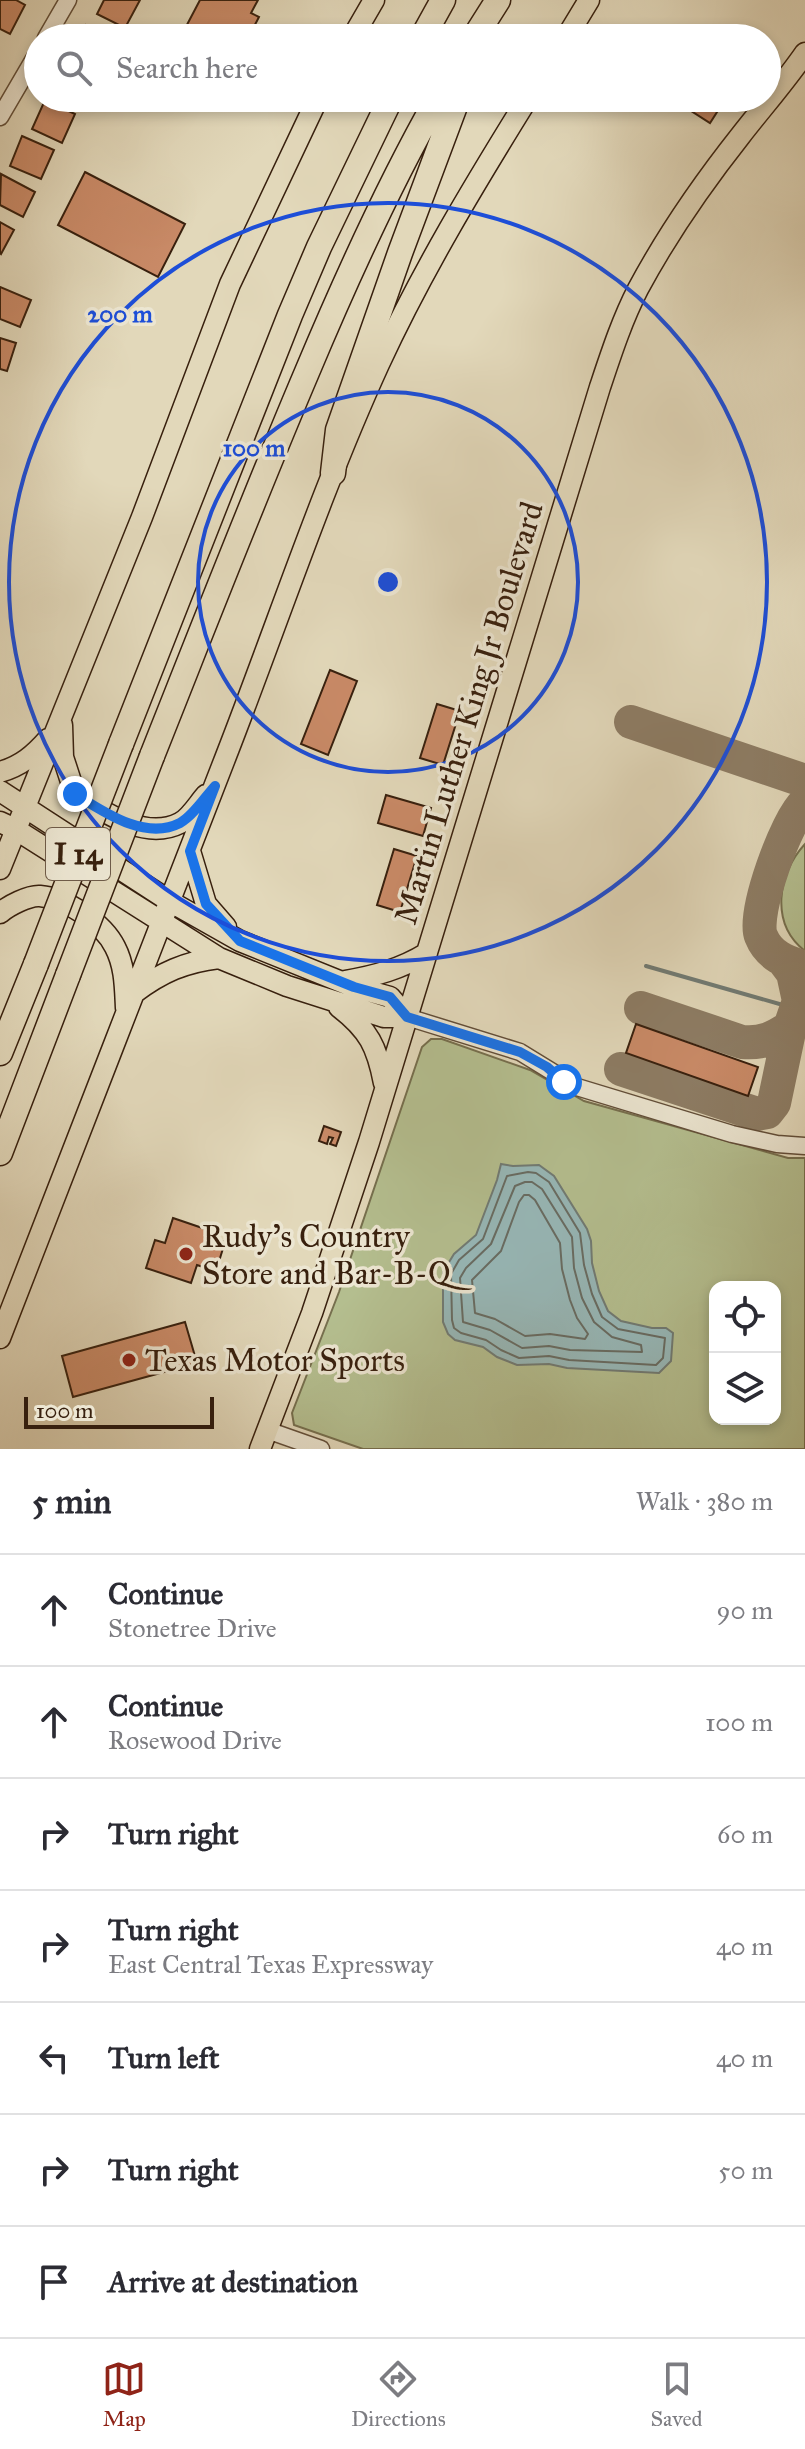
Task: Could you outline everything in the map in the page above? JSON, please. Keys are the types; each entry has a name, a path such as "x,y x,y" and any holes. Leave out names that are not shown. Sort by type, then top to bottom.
{"highway":[{"path":"430,24 443,0"},
{"path":"483,24 494,7"},
{"name":"I 14","path":"0,1053 290,315 384,112"},
{"name":"I 14","path":"0,1153 254,498 342,290 431,112"},
{"path":"333,473 342,416 453,112"}],"main road":[{"path":"574,24 589,0"},
{"path":"359,24 370,2"},
{"name":"Martin Luther King Jr Boulevard","path":"781,88 805,53"},
{"path":"0,869 8,826 24,807 59,722 142,517 230,284 311,112"},
{"path":"0,1338 171,902 333,473 379,365 424,272 520,112"},
{"name":"Martin Luther King Jr Boulevard","path":"263,1439 333,1251 619,332 637,291 700,190 761,112"},
{"path":"0,772 36,754 59,722"},
{"path":"59,722 63,757 75,794 108,815 154,831 182,822 215,786"},
{"path":"0,791 171,902 240,941 390,997 407,1017"},
{"path":"8,826 219,958 287,986 384,1017 407,1017"},
{"path":"190,851 206,904 240,941"},
{"path":"0,913 38,896 81,910 114,944 130,1002"},
{"path":"343,982 407,965 427,953"},
{"path":"130,1002 156,976 179,965 219,958"},
{"path":"330,1000 358,1022 370,1039 379,1055 385,1089"}],"street":[{"path":"54,24 68,0"},
{"path":"0,117 24,76"},
{"path":"407,1017 520,1052 577,1087 732,1134 777,1144 805,1146"},
{"path":"263,1439 321,1449"}],"green space":[{"path":"805,844 805,951 786,927 781,899 788,870"},
{"path":"431,1039 442,1039 530,1070 584,1101 788,1158 805,1158 805,1449 363,1449 294,1425 292,1413 339,1292 422,1047"}],"water":[{"path":"501,1164 539,1165 554,1176 587,1229 599,1291 608,1311 621,1321 666,1328 673,1333 671,1361 659,1373 567,1368 549,1364 517,1365 483,1347 455,1340 448,1334 443,1322 443,1272 454,1254 476,1235"}],"building":[{"path":"0,0 16,0 25,5 10,34 0,29"},
{"path":"104,0 140,0 127,24 117,24 97,14"},
{"path":"200,0 258,0 251,13 259,17 255,24 187,24"},
{"path":"40,112 75,114 62,143 32,129"},
{"path":"693,112 717,112 710,123"},
{"path":"22,136 54,150 41,179 10,166"},
{"path":"85,172 185,224 158,277 58,225"},
{"path":"1,174 35,192 23,217 0,205"},
{"path":"0,222 14,230 1,254 0,253"},
{"path":"0,287 31,300 20,327 0,319"},
{"path":"0,338 16,343 7,371 0,369"},
{"path":"330,670 357,681 328,755 301,744"},
{"path":"437,704 460,711 443,765 420,758"},
{"path":"386,795 431,808 423,836 378,823"},
{"path":"394,849 417,856 400,912 377,905"},
{"path":"636,1024 758,1067 748,1096 626,1053"},
{"path":"324,1126 341,1132 336,1146 330,1144 333,1138 329,1137 327,1144 319,1141"},
{"name":"Rudy's Country Store and Bar-B-Q","path":"173,1218 214,1232 212,1238 225,1242 216,1271 197,1265 191,1283 146,1268 155,1240 165,1243"},
{"name":"Texas Motor Sports","path":"185,1322 197,1363 73,1397 62,1356"}],"waterway":[{"path":"646,966 783,1005"}],"taxiway":[{"path":"631,722 805,781"},
{"path":"805,803 789,827 773,867 760,925 764,943 773,953 805,968"},
{"path":"621,1069 757,1114 767,1112 774,1103 790,1027 799,1001 793,973 784,961"},
{"path":"641,1008 742,1042 768,1039 790,1027"}],"place":[{"name":"Rudy's Country Store and Bar-B-Q","path":"186,1254"},
{"name":"Texas Motor Sports","path":"129,1360"}],"route":[{"path":"75,794 108,815 154,831 182,822 215,786 190,851 206,904 240,941 354,987 390,997 407,1017 520,1052 547,1067 564,1082"}]}
